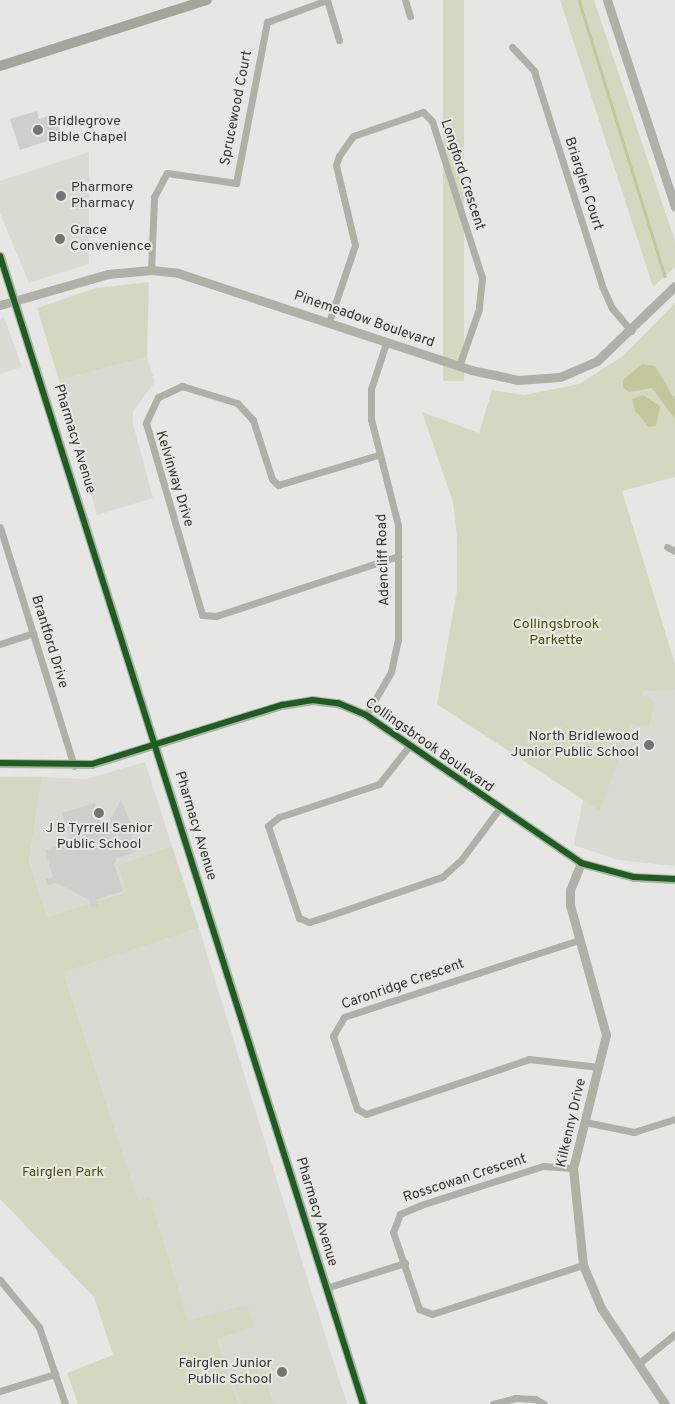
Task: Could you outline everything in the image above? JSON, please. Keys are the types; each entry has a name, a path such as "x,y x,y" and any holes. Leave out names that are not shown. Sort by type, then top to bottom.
{"main road":[{"path":"0,66 208,0"}],"street":[{"name":"Sprucewood Court","path":"151,270 154,198 167,173 236,183 267,22 328,0 339,40"},
{"path":"405,0 410,16"},
{"path":"607,0 675,207"},
{"name":"Briarglen Court","path":"512,47 534,71 602,286 612,308 631,330"},
{"name":"Longford Crescent","path":"329,322 355,245 336,165 339,156 353,136 424,112 432,121 482,278 479,309 458,366"},
{"name":"Pharmacy Avenue","path":"0,256 17,300 363,1404"},
{"name":"Pinemeadow Boulevard","path":"0,305 108,274 151,270 206,280 386,343 458,366 518,380 560,377 597,362 675,286"},
{"name":"Adencliff Road","path":"366,715 391,672 398,649 398,525 378,455 371,419 372,389 386,343"},
{"name":"Kelvinway Drive","path":"378,455 278,485 272,480 253,420 237,403 182,386 158,397 146,423 202,615 216,616 398,556"},
{"name":"Brantford Drive","path":"0,530 74,766"},
{"path":"667,547 675,552"},
{"path":"0,644 33,633"},
{"name":"Collingsbrook Boulevard","path":"0,763 74,766 157,745 303,701 338,703 366,715 499,810 581,863 634,877 675,879"},
{"path":"410,745 380,784 280,817 268,826 303,920 322,918 442,877 461,860 499,810"},
{"name":"Kilkenny Drive","path":"581,863 569,898 579,940 605,1023 599,1067 573,1168 583,1265 596,1299 665,1404"},
{"name":"Caronridge Crescent","path":"579,940 344,1017 333,1036 357,1109 366,1114 529,1059 599,1067"},
{"path":"585,1122 634,1132 675,1119"},
{"name":"Rosscowan Crescent","path":"573,1168 543,1166 405,1211 396,1219 393,1232 419,1309 432,1314 583,1265"},
{"path":"326,1288 405,1263"},
{"path":"0,1280 34,1318 65,1404"},
{"path":"638,1364 675,1334"},
{"path":"0,1391 55,1374"},
{"path":"493,1404 515,1398 536,1399 544,1404"}],"shaded area":[{"path":"89,152 89,264 29,283 0,213 0,181"},
{"path":"4,317 22,367 0,374 0,319"},
{"path":"147,357 155,382 133,411 133,424 153,498 97,515 59,380"},
{"path":"642,364 655,366 675,400 675,419 652,388 629,392 623,388 623,380"},
{"path":"643,395 660,406 656,426 649,427 635,411 632,399"},
{"name":"North Bridlewood Junior Public School","path":"643,690 675,690 675,866 618,860 574,845 583,799 600,810"},
{"name":"J B Tyrrell Senior Public School","path":"145,762 172,846 118,865 126,892 47,917 29,861 42,777 86,779"},
{"path":"199,928 347,1404 238,1404 217,1339 247,1304 188,1322 150,1198 138,1202 62,971"}],"green space":[{"path":"443,0 464,0 464,381 443,381"},
{"path":"560,0 594,0 675,241 675,267 653,287"},
{"path":"149,282 147,357 59,380 37,308 96,288"},
{"name":"Collingsbrook Parkette","path":"675,303 675,477 622,491 675,664 675,690 643,691 641,696 650,697 654,703 649,727 631,724 600,811 437,704 457,590 457,538 453,502 422,412 479,433 492,390 524,395 579,384 623,356"},
{"name":"Fairglen Park","path":"0,777 42,777 29,861 47,917 126,892 118,865 172,846 199,928 63,972 138,1201 150,1197 188,1321 247,1304 254,1327 217,1339 238,1404 78,1404 67,1373 113,1355 94,1297 0,1199"},
{"path":"261,1365 273,1402 282,1404 241,1404 231,1375"}],"building":[{"name":"Bridlegrove Bible Chapel","path":"37,111 39,119 53,114 63,136 20,150 10,119"},
{"name":"J B Tyrrell Senior Public School","path":"121,799 135,834 131,836 136,852 117,858 114,864 123,891 96,900 98,906 92,908 89,900 57,883 48,885 46,879 53,877 45,850 71,842 62,813 95,803 104,832"}],"waterway":[{"path":"579,0 665,276"}],"cycle path":[{"path":"0,256 363,1404"},
{"path":"0,763 92,764 282,705 312,700 338,703 366,715 581,863 634,877 675,879"}],"place":[{"name":"Bridlegrove Bible Chapel","path":"38,130"},
{"name":"Pharmore Pharmacy","path":"61,196"},
{"name":"Grace Convenience","path":"60,239"},
{"name":"North Bridlewood Junior Public School","path":"649,745"},
{"name":"J B Tyrrell Senior Public School","path":"99,813"},
{"name":"Fairglen Junior Public School","path":"282,1372"}]}
